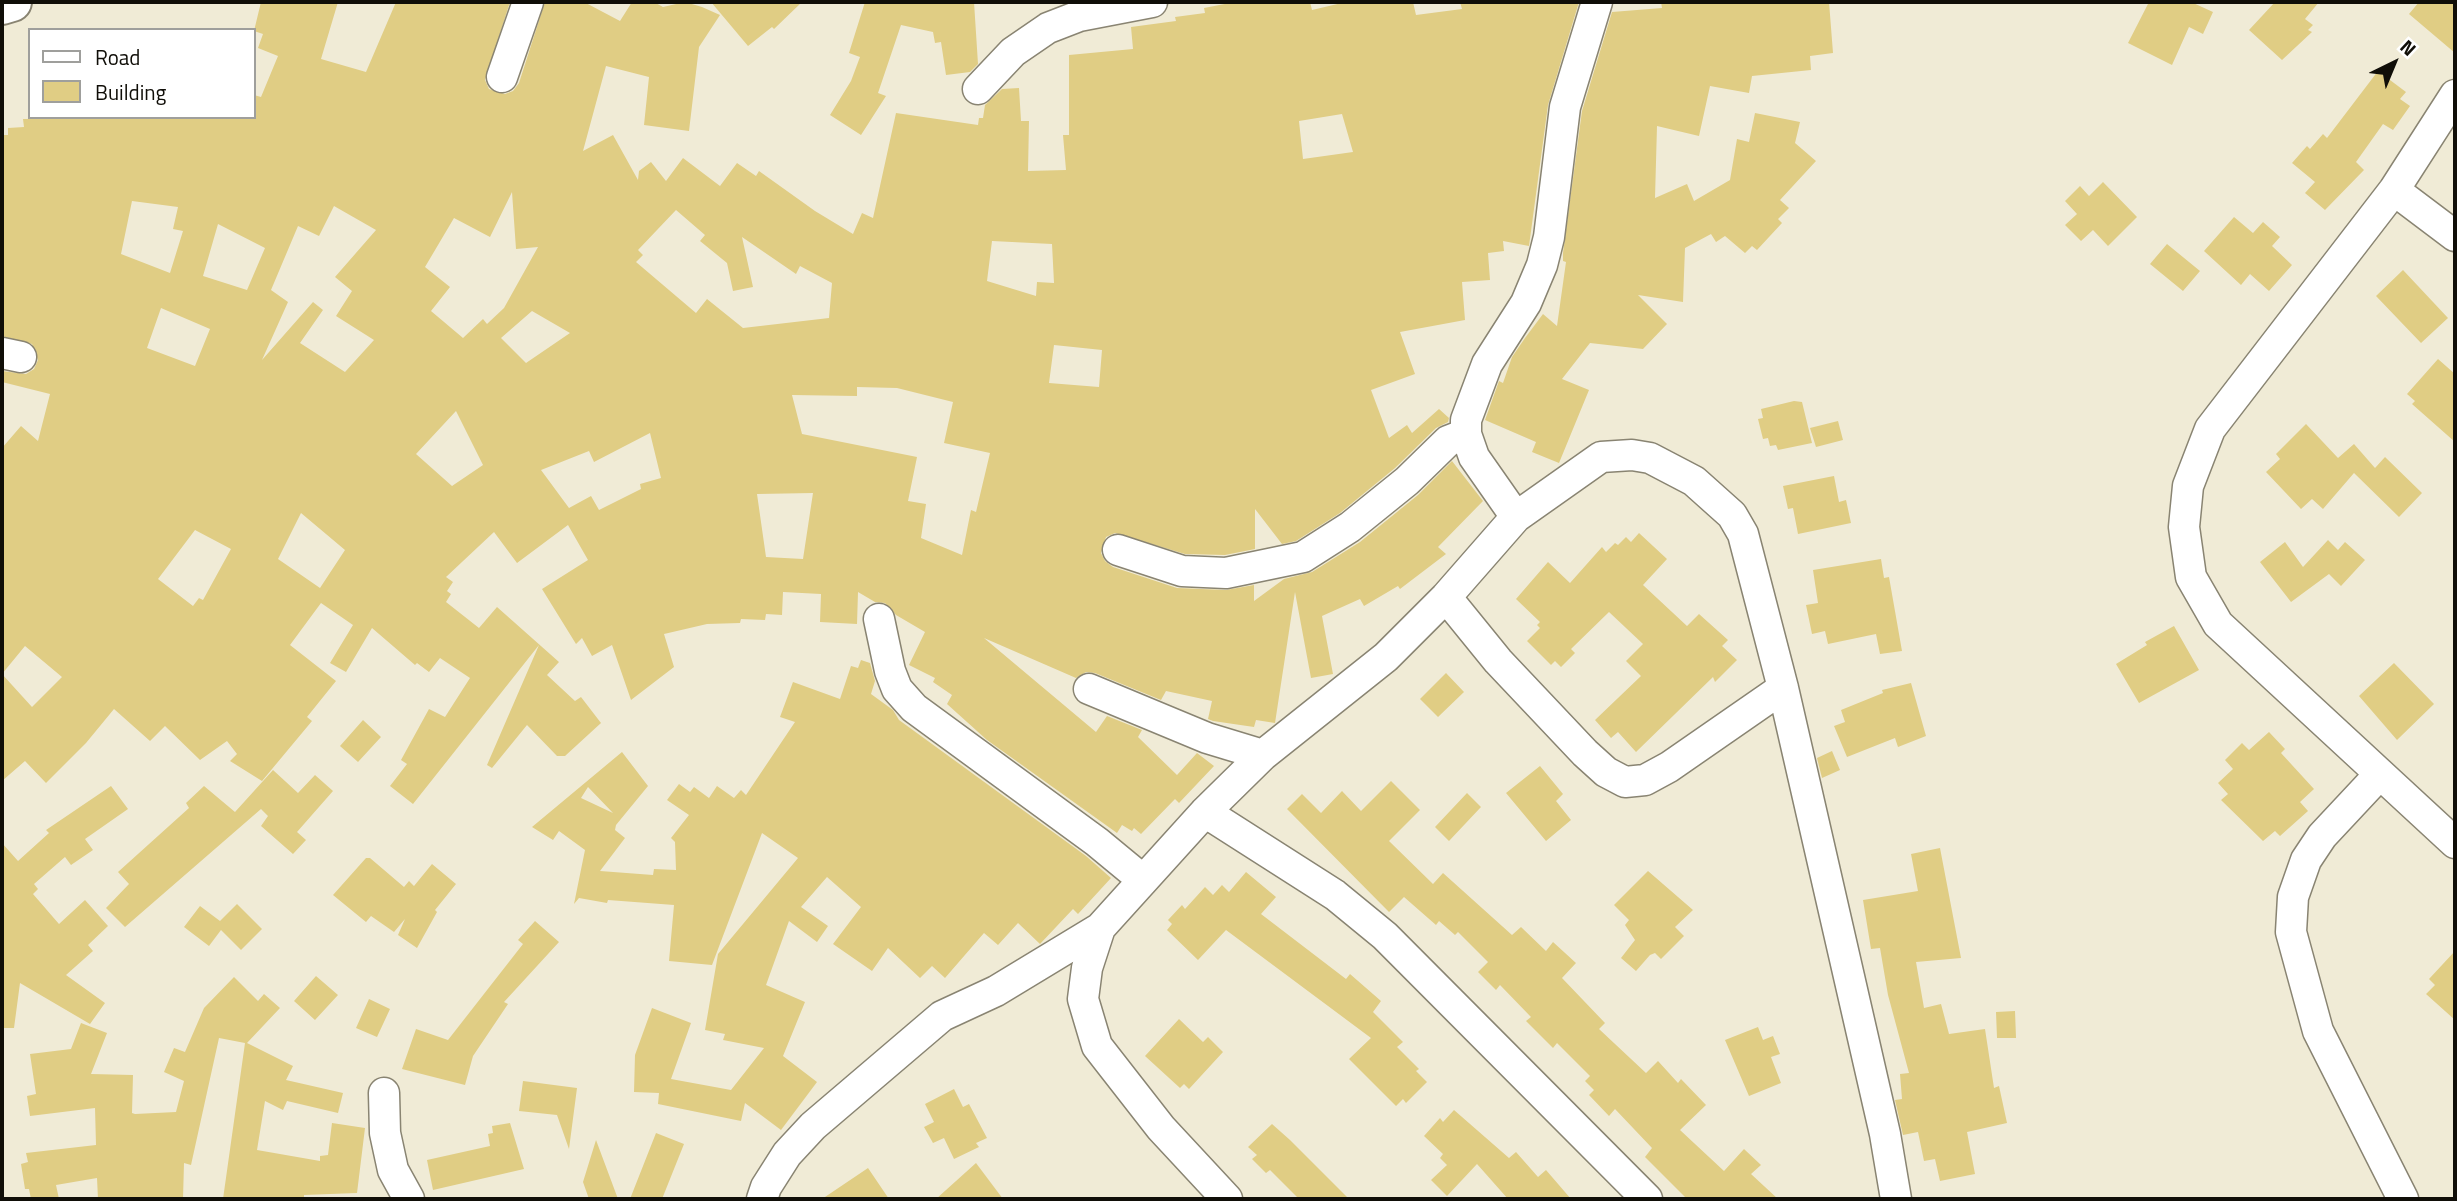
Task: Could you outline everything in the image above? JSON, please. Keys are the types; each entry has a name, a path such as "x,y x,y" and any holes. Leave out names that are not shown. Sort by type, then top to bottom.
{"highway":[{"path":"2,5 12,2"}],"street":[{"path":"502,77 528,2"},
{"path":"978,89 1013,52 1048,28 1079,16 1152,2"},
{"path":"1516,517 1486,476 1466,434 1466,420 1487,364 1535,287 1542,265 1553,209 1565,107 1597,2"},
{"path":"2455,94 2394,190 2210,429 2189,486 2184,527 2191,577 2218,624 2455,843"},
{"path":"2394,190 2455,236"},
{"path":"1118,550 1182,571 1226,573 1303,557 1360,520 1407,481 1448,441 1466,434"},
{"path":"767,1195 787,1154 813,1126 942,1016 996,991 1100,928 1205,812 1263,755 1386,656 1446,597 1516,517 1601,457 1632,455 1650,458 1694,481 1732,515 1743,534 1783,688 1885,1133 1896,1199"},
{"path":"1446,597 1498,661 1585,753 1606,772 1625,782 1644,780 1669,767 1783,688"},
{"path":"879,619 890,671 897,689 914,708 1076,827 1143,880"},
{"path":"1089,689 1207,738 1263,755"},
{"path":"2379,774 2322,836 2306,860 2293,897 2291,932 2318,1031 2403,1199"},
{"path":"1205,812 1335,895 1385,936 1647,1199"},
{"path":"1100,928 1087,968 1083,999 1097,1046 1161,1128 1227,1199"},
{"path":"384,1093 385,1133 393,1170 409,1199"}],"building":[{"path":"261,2 338,2 321,59 366,72 396,2 510,2 485,80 489,89 505,94 513,91 519,83 545,2 584,2 620,21 632,2 654,2 663,7 685,2 702,7 720,15 699,47 689,131 644,125 649,77 606,66 583,151 613,135 638,180 639,171 651,162 666,181 683,158 720,186 737,163 756,176 759,171 853,234 862,213 873,218 896,113 978,125 979,118 983,118 985,105 1002,89 1019,88 1021,121 1029,121 1028,171 1066,170 1063,135 1069,135 1069,55 1133,49 1131,27 1176,21 1175,17 1205,13 1204,8 1235,2 1310,2 1312,10 1346,2 1413,2 1416,15 1462,9 1460,2 1579,2 1548,105 1529,246 1503,241 1504,251 1488,253 1490,280 1462,282 1465,320 1400,332 1415,374 1371,390 1389,438 1407,425 1412,433 1439,409 1449,418 1448,422 1436,428 1395,468 1340,513 1296,541 1282,544 1255,509 1255,549 1225,555 1185,554 1115,533 1106,537 1101,553 1105,561 1113,567 1177,588 1226,590 1254,585 1254,601 1284,579 1312,572 1360,542 1418,495 1452,461 1483,501 1438,547 1446,554 1400,589 1398,586 1364,606 1360,599 1322,616 1333,674 1311,678 1295,592 1275,723 1256,720 1254,727 1208,719 1212,701 1166,691 1161,700 1095,673 1086,672 1076,678 984,638 1096,732 1107,716 1142,730 1138,737 1177,775 1197,753 1214,766 1179,803 1175,799 1141,834 1134,828 1132,831 1122,825 1117,833 987,740 947,704 952,695 933,682 935,678 909,665 925,632 896,615 885,603 875,602 858,592 857,624 820,622 821,594 783,592 782,615 766,614 765,620 741,619 740,623 707,624 664,634 674,667 631,700 612,645 592,656 582,638 576,644 542,589 588,560 568,525 517,563 494,532 446,577 453,582 447,591 451,594 446,602 479,628 497,607 559,662 547,675 575,701 581,697 601,723 565,756 557,756 527,725 492,768 487,765 539,645 413,804 390,786 407,764 401,760 429,709 445,717 470,678 440,658 429,672 417,663 415,665 372,628 346,672 330,663 353,625 321,603 290,645 336,681 307,717 312,721 262,781 230,761 237,754 227,741 200,760 165,726 150,741 114,709 86,743 46,783 25,761 2,781 2,674 2,448 21,426 38,441 50,394 2,382 2,371 26,374 34,369 38,360 32,344 2,336 2,135 8,135 8,128 24,127 23,119 256,119 256,96 261,97 278,56 258,48 263,34 256,32 255,28","holes":["1342,114 1353,152 1303,159 1299,121","512,192 516,249 538,247 504,308 487,324 483,319 463,338 431,311 450,287 425,267 454,218 490,237","132,201 178,207 173,229 183,231 170,273 121,254","334,206 376,230 335,277 352,291 336,316 374,340 345,372 300,343 323,310 313,302 262,360 288,302 271,290 298,226 319,236","676,210 705,235 700,241 727,263 733,291 753,287 742,237 796,274 800,266 832,283 829,318 743,328 707,299 696,313 636,262 643,255 638,250","218,224 265,248 247,290 203,276","992,241 1052,244 1054,283 1037,282 1036,296 987,281","161,308 210,329 195,366 147,348","532,311 570,333 526,363 501,338","1054,345 1102,350 1099,387 1049,383","857,387 897,388 953,402 944,443 990,453 976,512 971,510 962,555 921,538 926,504 908,501 917,457 802,434 792,395 857,396","456,411 483,465 452,486 416,454","650,433 661,478 640,484 641,489 599,510 591,496 569,508 541,470 589,451 594,462","813,493 803,559 766,557 757,494","301,513 345,550 320,588 278,559","195,530 231,549 203,600 199,598 193,606 158,579","25,646 62,677 32,707 2,674"]},
{"path":"711,2 802,2 774,29 772,27 748,46"},
{"path":"865,2 974,2 978,64 970,72 946,75 941,42 935,43 933,32 901,25 878,93 886,96 861,135 830,115 851,81 860,57 849,53"},
{"path":"1661,2 1829,2 1833,53 1810,56 1811,70 1752,76 1749,93 1710,86 1699,136 1657,126 1655,198 1687,184 1694,201 1730,180 1737,139 1749,142 1755,113 1800,122 1795,143 1816,161 1780,200 1789,208 1778,219 1782,223 1757,250 1752,246 1745,253 1725,236 1716,242 1711,234 1685,248 1683,302 1638,295 1667,324 1643,349 1590,343 1562,379 1589,390 1559,463 1532,452 1536,442 1485,420 1499,381 1503,383 1512,357 1543,314 1557,326 1566,262 1563,261 1563,253 1582,111 1612,12 1662,8"},
{"path":"2149,2 2191,2 2213,12 2203,34 2189,27 2172,65 2128,43"},
{"path":"2275,2 2319,2 2305,19 2313,25 2308,30 2312,32 2282,60 2249,30"},
{"path":"2419,2 2455,2 2455,53 2409,14"},
{"path":"2378,71 2406,92 2400,99 2410,106 2393,130 2383,124 2356,162 2364,170 2325,210 2305,193 2315,182 2292,163 2307,146 2310,149 2323,134 2327,138"},
{"path":"2103,182 2137,217 2108,246 2093,230 2081,241 2065,225 2077,214 2065,201 2080,186 2089,196"},
{"path":"2234,217 2253,233 2263,222 2280,237 2272,246 2292,265 2269,291 2250,274 2241,285 2204,251"},
{"path":"2167,244 2200,271 2183,291 2150,264"},
{"path":"2403,270 2448,318 2421,343 2376,296"},
{"path":"2438,359 2455,374 2455,442 2412,404 2415,401 2407,394"},
{"path":"1794,401 1802,402 1812,443 1778,450 1776,445 1770,446 1768,438 1763,439 1758,419 1763,418 1761,409"},
{"path":"1838,421 1843,440 1816,447 1810,428"},
{"path":"2306,424 2338,458 2354,444 2375,468 2385,457 2422,493 2399,517 2354,473 2323,509 2312,499 2301,509 2266,472 2280,459 2276,454"},
{"path":"1834,476 1839,502 1846,500 1851,523 1798,534 1793,508 1788,509 1783,486"},
{"path":"1639,533 1667,559 1643,585 1687,626 1699,614 1728,640 1722,646 1737,660 1715,682 1713,677 1636,752 1618,732 1611,738 1595,720 1641,676 1626,661 1643,644 1609,612 1571,649 1575,653 1561,667 1555,661 1551,665 1527,641 1540,628 1537,625 1540,622 1516,599 1548,562 1570,583 1602,547 1606,552 1626,537 1631,542"},
{"path":"2328,540 2338,550 2345,542 2365,560 2341,586 2329,574 2291,602 2260,562 2285,542 2303,567"},
{"path":"1881,559 1884,578 1889,577 1902,651 1880,654 1876,634 1828,644 1825,631 1812,634 1806,605 1818,603 1813,570"},
{"path":"2174,626 2199,670 2139,703 2116,664 2147,645 2145,642"},
{"path":"861,660 870,663 875,681 871,694 893,710 899,720 1086,856 1111,878 1078,914 1073,909 1040,944 1018,923 998,945 984,933 945,978 932,966 920,978 888,948 872,971 833,944 861,907 827,877 801,907 828,926 817,942 789,921 766,985 805,1002 783,1056 817,1082 781,1130 745,1103 741,1121 658,1104 659,1093 634,1092 635,1055 652,1008 691,1023 671,1079 731,1090 764,1048 723,1040 725,1034 705,1030 718,954 798,858 762,833 712,965 669,961 674,905 608,900 607,903 579,898 574,904 585,850 559,831 553,840 532,827 622,752 648,786 616,825 615,830 625,838 600,871 653,875 654,869 676,870 675,842 671,838 689,815 667,800 679,784 690,792 694,787 709,798 717,786 734,798 741,790 746,795 795,722 780,717 793,682 840,699 851,666 858,668","holes":["588,787 613,813 581,798"]},
{"path":"2394,663 2434,704 2397,740 2359,696"},
{"path":"1446,673 1464,692 1438,717 1420,699"},
{"path":"1911,683 1926,736 1898,747 1895,738 1847,757 1834,726 1845,722 1841,710 1883,693 1882,690"},
{"path":"363,720 381,737 358,762 340,746"},
{"path":"2269,732 2285,749 2281,753 2314,789 2300,802 2308,811 2280,836 2275,831 2263,841 2221,800 2228,794 2218,783 2233,769 2225,760 2242,743 2249,750"},
{"path":"1832,751 1840,770 1822,778 1817,758"},
{"path":"1540,766 1563,794 1556,801 1571,820 1546,841 1506,793"},
{"path":"273,770 298,793 315,775 333,791 297,832 306,840 293,854 261,826 268,816 261,809 125,927 106,908 129,884 118,872 189,808 186,803 204,786 235,812"},
{"path":"1391,781 1420,810 1389,841 1433,884 1443,873 1512,935 1521,927 1546,951 1553,942 1576,963 1562,978 1605,1023 1599,1029 1646,1073 1658,1061 1678,1083 1681,1079 1706,1105 1680,1130 1724,1171 1744,1149 1761,1165 1751,1174 1778,1199 1687,1199 1645,1157 1652,1148 1615,1109 1609,1116 1589,1095 1594,1090 1585,1081 1590,1076 1557,1043 1553,1048 1526,1021 1531,1017 1500,985 1496,990 1478,972 1488,962 1458,932 1455,935 1439,921 1436,925 1404,897 1389,912 1287,809 1302,794 1321,813 1342,791 1361,811"},
{"path":"111,786 128,809 85,839 93,850 71,865 65,857 34,884 38,889 33,894 59,924 85,900 108,926 88,945 93,951 66,975 105,1003 90,1024 20,983 14,1028 2,1028 2,843 18,861 49,833 46,830"},
{"path":"1467,793 1481,807 1449,841 1435,827"},
{"path":"1940,848 1961,958 1916,962 1924,1008 1941,1004 1949,1034 1985,1029 1994,1088 1999,1086 2007,1123 1967,1132 1975,1174 1940,1181 1935,1159 1924,1161 1918,1132 1903,1135 1895,1100 1902,1099 1900,1074 1909,1073 1888,995 1880,948 1871,949 1863,900 1918,891 1911,854"},
{"path":"366,858 370,858 404,887 409,881 414,886 432,864 456,884 435,910 437,912 417,948 398,935 405,919 394,932 371,916 366,922 333,895"},
{"path":"1648,871 1693,910 1675,927 1684,936 1661,959 1655,953 1650,955 1636,971 1621,958 1635,940 1625,925 1629,920 1614,905"},
{"path":"1246,872 1276,897 1261,914 1346,979 1350,974 1381,1001 1373,1012 1403,1042 1397,1047 1419,1069 1416,1071 1427,1082 1406,1103 1403,1099 1396,1106 1349,1059 1371,1038 1226,930 1198,960 1167,930 1172,924 1168,920 1182,905 1185,909 1205,887 1213,895 1222,885 1229,892"},
{"path":"237,904 262,929 241,950 221,930 209,946 184,927 200,906 220,921"},
{"path":"535,921 559,942 504,1002 508,1004 473,1056 465,1085 402,1069 416,1029 448,1040 523,944 518,940"},
{"path":"2455,951 2455,1020 2426,994 2435,985 2429,979"},
{"path":"316,976 338,995 315,1020 294,1001"},
{"path":"234,977 258,1001 264,994 280,1008 247,1043 293,1066 286,1080 343,1093 338,1113 287,1101 283,1110 265,1101 257,1150 320,1161 320,1156 328,1155 332,1123 365,1128 357,1193 304,1195 304,1199 223,1199 245,1043 219,1038 191,1165 184,1163 183,1199 98,1199 97,1178 56,1185 59,1199 31,1199 29,1189 25,1189 21,1164 28,1162 26,1153 96,1145 95,1108 30,1116 27,1096 36,1094 30,1054 71,1049 81,1023 107,1033 91,1074 133,1075 132,1113 176,1112 184,1081 164,1072 174,1048 185,1052 204,1008"},
{"path":"369,999 390,1009 377,1037 356,1028"},
{"path":"2015,1011 2016,1038 1997,1038 1996,1012"},
{"path":"1179,1019 1203,1042 1208,1037 1223,1052 1189,1089 1184,1084 1180,1088 1145,1056"},
{"path":"1758,1027 1763,1040 1773,1036 1780,1054 1771,1057 1781,1083 1749,1096 1725,1040"},
{"path":"523,1081 577,1088 569,1149 557,1115 519,1111"},
{"path":"954,1089 963,1107 969,1104 987,1138 976,1143 979,1147 954,1159 944,1138 933,1143 924,1127 934,1122 925,1104"},
{"path":"1454,1110 1509,1158 1516,1152 1538,1177 1546,1170 1571,1199 1508,1199 1477,1164 1447,1196 1431,1180 1447,1165 1440,1158 1443,1154 1424,1136 1440,1118 1443,1122"},
{"path":"510,1123 524,1169 433,1190 427,1160 490,1146 488,1134 493,1133 492,1126"},
{"path":"1272,1124 1349,1199 1299,1199 1270,1170 1266,1173 1252,1159 1257,1155 1248,1147"},
{"path":"656,1133 684,1144 662,1199 630,1199"},
{"path":"596,1140 618,1199 589,1199 583,1182"},
{"path":"976,1163 1003,1199 936,1199"},
{"path":"868,1168 889,1199 822,1199"}]}
